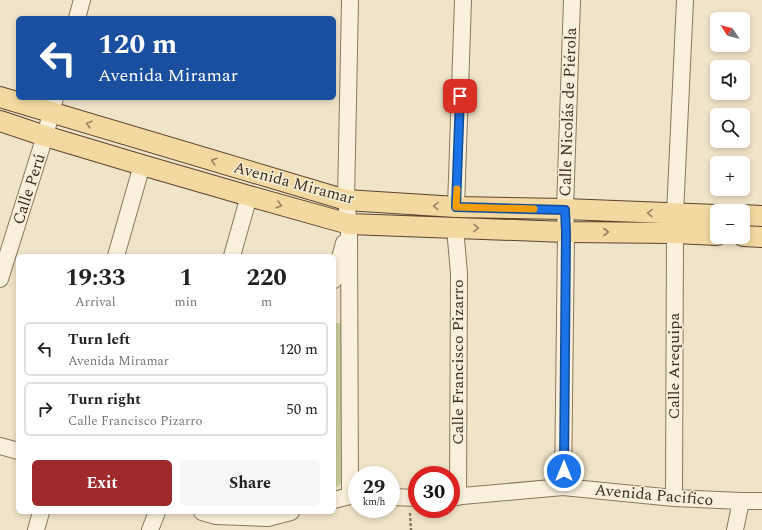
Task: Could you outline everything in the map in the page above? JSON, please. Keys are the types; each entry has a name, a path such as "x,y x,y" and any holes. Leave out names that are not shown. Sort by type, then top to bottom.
{"main road":[{"name":"Avenida Miramar","path":"0,97 16,99"},
{"name":"Avenida Miramar","path":"20,100 53,105 346,200 456,207 565,210 675,223 710,233"},
{"name":"Avenida Miramar","path":"0,121 142,165 349,224 566,232 675,223 710,216"},
{"path":"750,216 762,216"},
{"path":"750,236 762,236"}],"street":[{"path":"78,16 82,0"},
{"path":"350,0 346,200 349,224 353,466"},
{"path":"456,207 463,0"},
{"name":"Calle Nicolás de Piérola","path":"563,487 565,210 572,0"},
{"name":"Calle Arequipa","path":"674,498 675,223 685,0"},
{"name":"Calle Perú","path":"0,279 45,136 53,105"},
{"path":"117,254 142,165"},
{"path":"233,254 249,196"},
{"path":"336,273 349,224"},
{"name":"Calle Francisco Pizarro","path":"455,228 459,274 455,466"},
{"path":"0,446 16,450"},
{"name":"Avenida Pacifico","path":"460,496 563,487 674,498 741,502 762,501"},
{"path":"336,500 348,497"},
{"path":"734,530 741,502"},
{"path":"36,530 40,514"},
{"path":"150,530 156,514"},
{"path":"209,514 216,516 267,520 285,514"}],"green space":[{"path":"336,323 340,323 345,327 345,475 339,486 336,487"}],"slow traffic":[{"path":"457,189 456,207 534,209"}],"route":[{"path":"460,96 456,207 565,210 564,471"}]}
